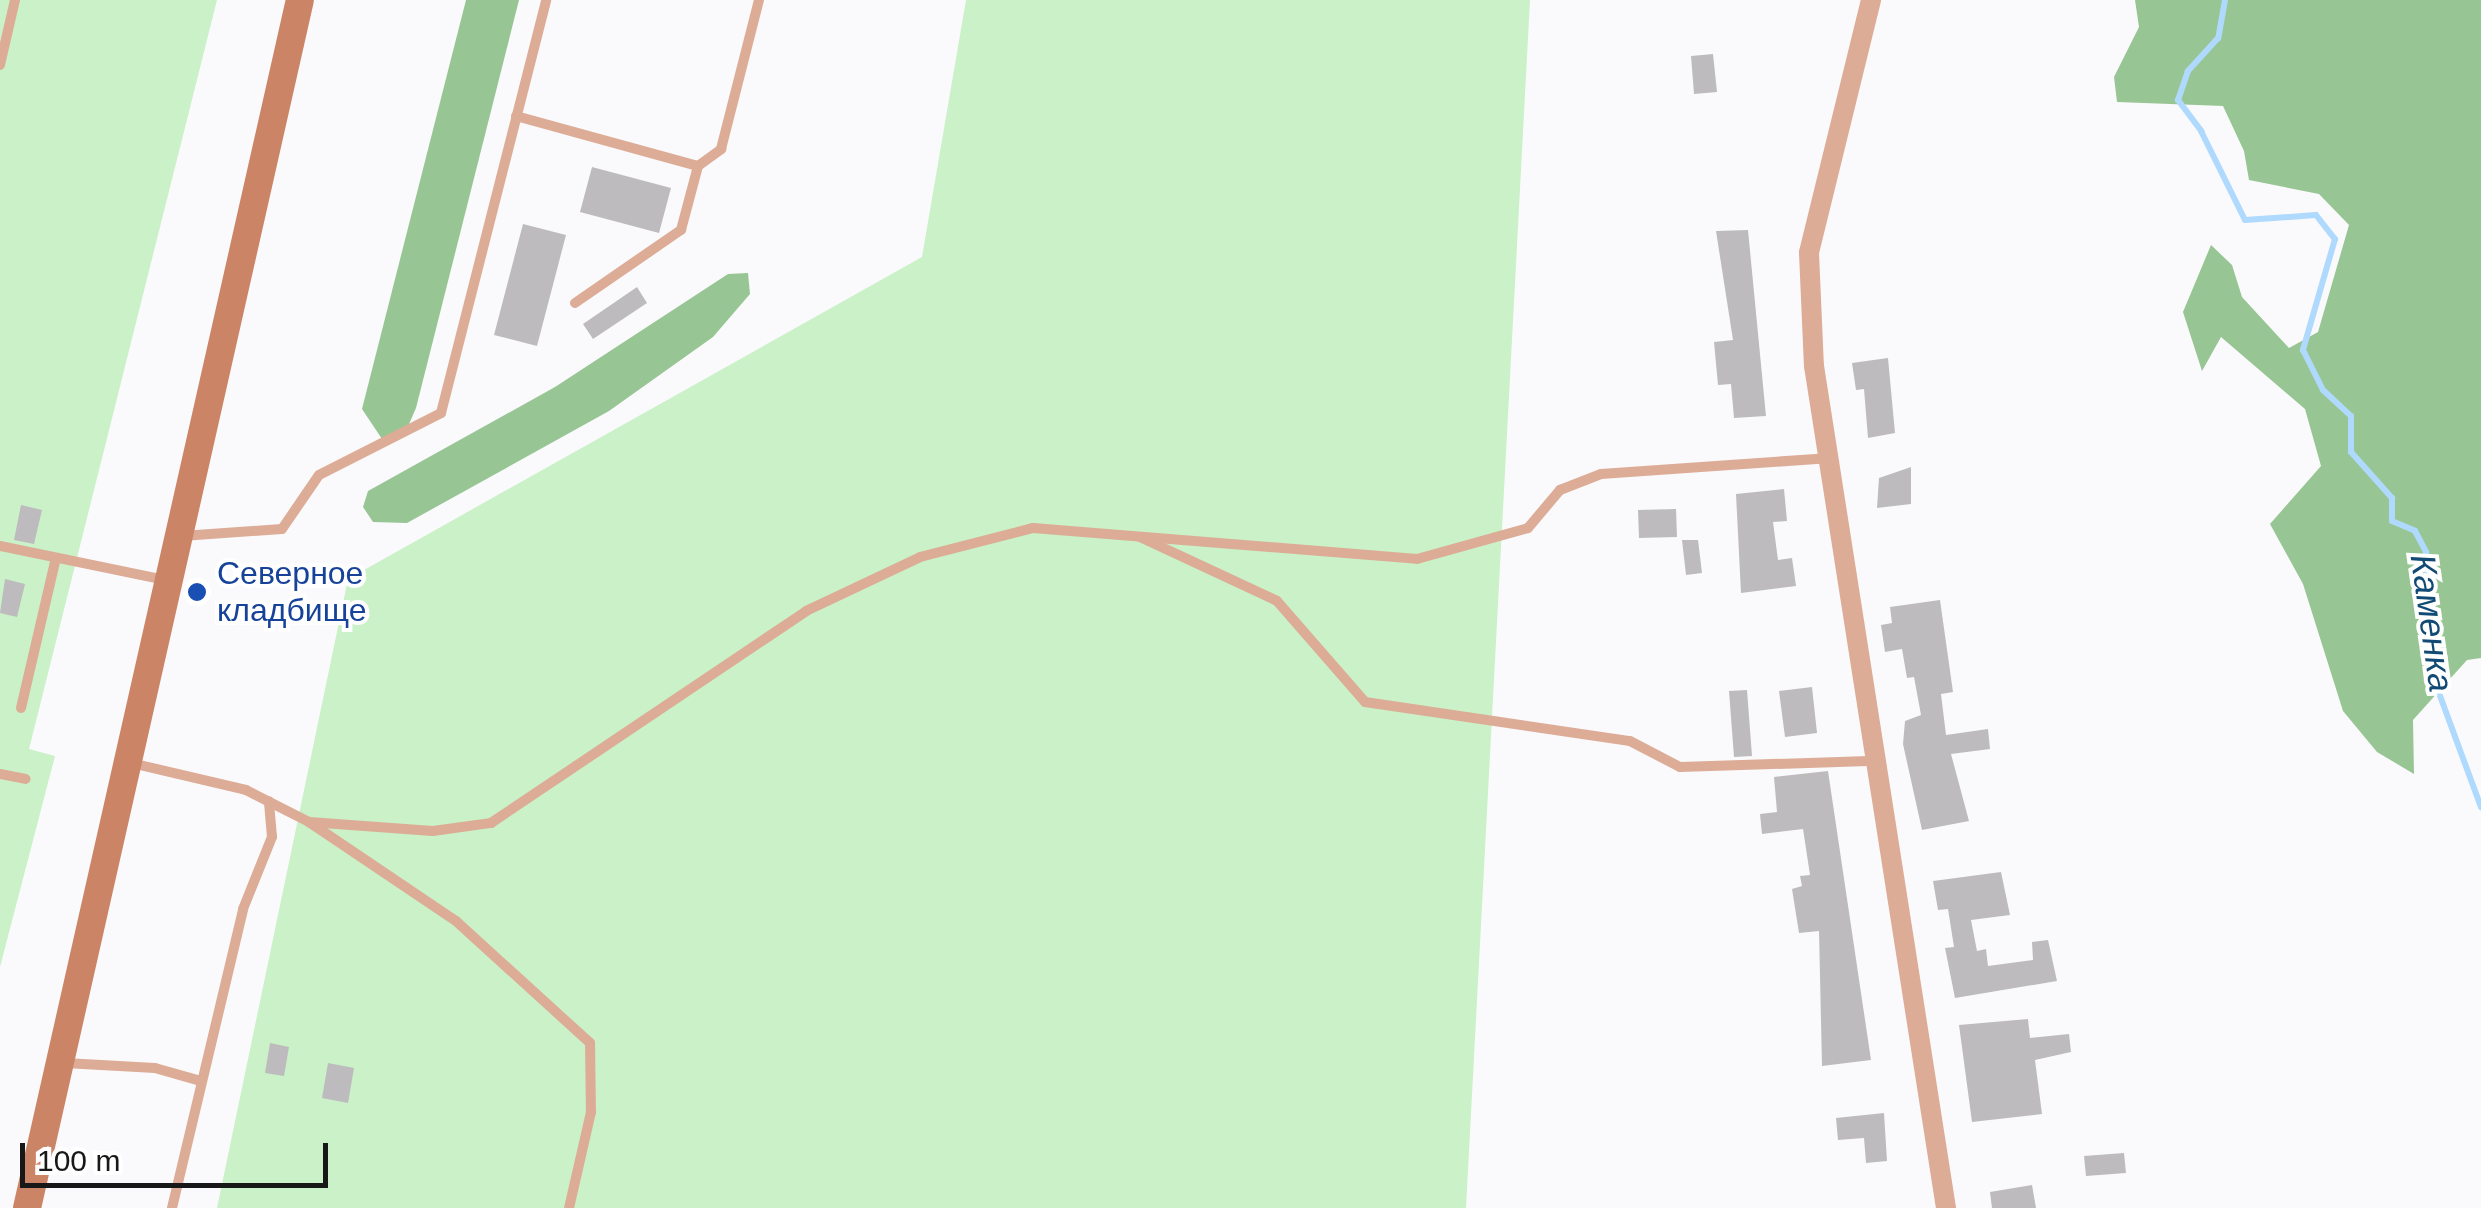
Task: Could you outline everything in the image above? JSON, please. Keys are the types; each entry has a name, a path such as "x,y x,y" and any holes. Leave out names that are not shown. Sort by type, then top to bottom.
{"main road":[{"path":"27,1208 300,0"}],"street":[{"path":"1871,0 1809,253 1814,366 1946,1208"}],"lane":[{"path":"0,64 15,0"},
{"path":"176,536 282,530 319,475 441,413 546,0"},
{"path":"575,303 681,230 698,166 720,149 759,0"},
{"path":"516,116 698,166"},
{"path":"309,822 433,831 491,823 806,611 920,557 1032,528 1417,559 1528,528 1560,490 1601,474 1831,458"},
{"path":"1134,534 1277,601 1365,702 1630,741 1680,767 1876,761"},
{"path":"0,546 166,580"},
{"path":"21,708 56,558"},
{"path":"125,762 224,783 309,822 456,921 590,1043 591,1112 569,1208"},
{"path":"0,774 26,779"},
{"path":"172,1208 243,909 272,837 269,801"},
{"path":"59,1063 154,1068 201,1080"}],"green space":[{"path":"0,0 217,0 29,749 55,756 0,967"},
{"path":"466,0 519,0 416,408 403,438 382,439 362,409"},
{"path":"966,0 1530,0 1466,1208 217,1208 348,579 922,257"},
{"path":"2135,0 2481,0 2481,658 2467,660 2413,720 2414,774 2377,752 2343,711 2303,584 2270,524 2321,466 2305,409 2221,337 2202,371 2183,312 2211,245 2232,265 2242,297 2289,348 2318,332 2349,225 2319,194 2249,180 2244,151 2223,106 2117,102 2114,77 2139,27"},
{"path":"748,273 750,294 713,337 609,411 407,523 373,522 363,507 368,491 555,387 728,274"}],"building":[{"path":"1713,54 1717,92 1694,94 1691,56"},
{"path":"592,167 671,188 659,233 580,212"},
{"path":"523,224 566,235 537,346 494,335"},
{"path":"1748,230 1766,416 1734,418 1731,384 1718,385 1714,342 1733,340 1716,231"},
{"path":"637,287 647,303 593,339 583,324"},
{"path":"1888,358 1895,433 1868,438 1864,389 1856,390 1852,363"},
{"path":"1911,467 1911,504 1877,508 1879,478"},
{"path":"1784,489 1787,521 1773,522 1778,560 1792,558 1796,586 1741,593 1736,494"},
{"path":"21,505 42,510 34,544 14,540"},
{"path":"1676,509 1677,537 1639,538 1638,510"},
{"path":"1682,540 1698,540 1702,573 1686,575"},
{"path":"5,579 25,584 17,617 0,613"},
{"path":"1940,600 1953,692 1941,694 1946,735 1988,729 1990,749 1951,754 1969,821 1922,830 1903,744 1905,721 1921,715 1914,677 1907,678 1902,649 1885,652 1881,625 1892,623 1890,607"},
{"path":"1812,687 1817,733 1785,737 1779,691"},
{"path":"1747,690 1752,756 1734,757 1729,691"},
{"path":"1828,771 1871,1060 1822,1066 1819,931 1799,933 1792,889 1802,886 1800,876 1810,875 1803,829 1762,834 1760,814 1777,812 1774,777"},
{"path":"2001,872 2010,915 1971,920 1977,951 1986,949 1988,966 2033,960 2032,942 2048,940 2057,981 1955,998 1945,948 1954,947 1948,909 1938,910 1933,881"},
{"path":"2028,1019 2030,1038 2069,1034 2071,1052 2035,1060 2042,1114 1972,1122 1959,1025"},
{"path":"270,1043 289,1047 284,1076 265,1073"},
{"path":"328,1063 354,1068 348,1103 322,1098"},
{"path":"1884,1113 1887,1161 1866,1163 1864,1138 1838,1140 1836,1118"},
{"path":"2124,1153 2126,1173 2086,1176 2084,1156"},
{"path":"2032,1185 2036,1208 1992,1208 1990,1192"}],"waterway":[{"name":"Каменка","path":"2225,0 2218,38 2188,71 2178,100 2201,131 2245,220 2316,215 2335,239 2303,350 2323,390 2351,416 2351,452 2392,498 2392,521 2415,531 2426,552 2432,674 2481,807"}],"place":[{"name":"Северное кладбище","path":"197,592"}]}
